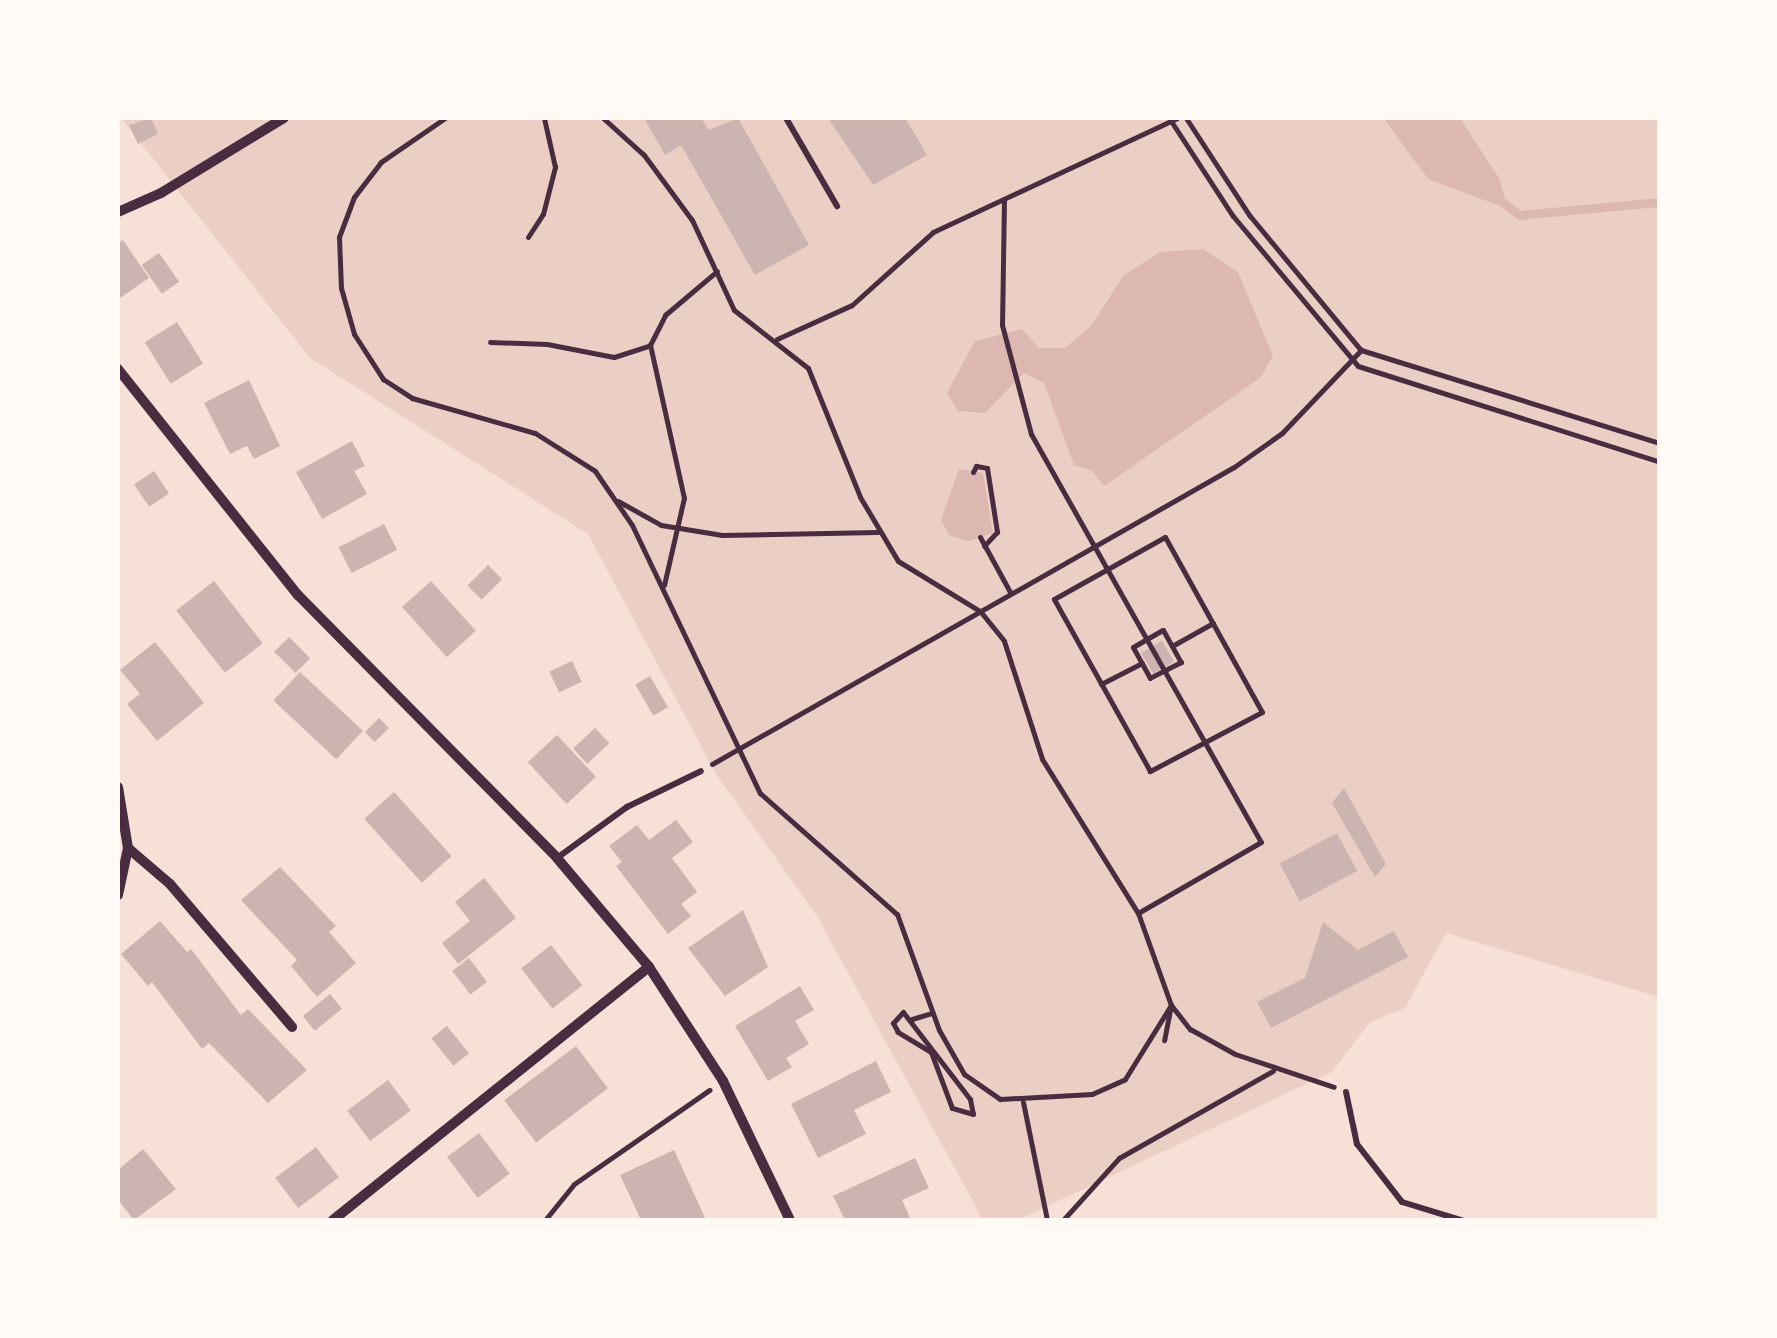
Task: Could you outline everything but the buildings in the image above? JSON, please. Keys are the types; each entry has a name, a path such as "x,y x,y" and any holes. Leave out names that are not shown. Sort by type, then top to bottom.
{"street":[{"path":"118,212 161,193 284,118"},
{"path":"118,369 310,609 557,858 649,967 723,1081 790,1220"},
{"path":"118,787 128,848 118,895"},
{"path":"128,848 170,884 292,1026"},
{"path":"333,1220 649,967"}],"lane":[{"path":"786,118 837,206"},
{"path":"557,858 627,808 701,771"},
{"path":"1346,1092 1356,1144 1402,1202 1461,1220"}],"path":[{"path":"444,118 381,162 354,197 337,263 354,334 383,379 412,398 535,433 595,471 616,500 663,588 735,749 760,793 897,914 932,1013 964,1074 1000,1099 1023,1102 1092,1094 1126,1079 1171,1005"},
{"path":"528,237 543,214 555,168 544,118"},
{"path":"603,118 644,155 692,220 734,310 777,339 818,386 878,532 916,575 980,612 1004,641 1042,759 1138,913 1171,1005 1190,1029 1273,1071 1346,1092"},
{"path":"1186,118 1250,216 1362,350 1660,444"},
{"path":"777,339 852,305 933,232 1172,119 1233,216 1352,362 1660,462"},
{"path":"1004,199 1000,288 1007,355 1032,434 1261,842 1138,913"},
{"path":"663,588 680,529 681,468 650,345 665,315 717,270"},
{"path":"490,342 547,344 614,357 650,345"},
{"path":"701,771 1266,444 1362,350"},
{"path":"972,472 976,466 987,468 997,532 984,546"},
{"path":"616,500 680,529 722,535 878,532"},
{"path":"1165,537 1262,712 1150,772 1054,599 1110,568 1165,537"},
{"path":"980,538 1010,592"},
{"path":"1172,646 1213,624"},
{"path":"1164,630 1180,662 1150,678 1133,647 1149,638 1164,630"},
{"path":"1101,684 1142,663"},
{"path":"1164,1040 1171,1005"},
{"path":"902,1012 912,1020 970,1098 973,1114 952,1108 931,1052 908,1041 893,1023 902,1012"},
{"path":"912,1020 932,1013"},
{"path":"1063,1220 1119,1158 1273,1071"},
{"path":"544,1220 574,1184 723,1081"},
{"path":"1023,1102 1048,1220"}],"shaded area":[{"path":"121,118 1383,118 1428,179 1499,178 1460,118 1659,118 1659,997 1446,933 1405,1008 1370,1022 1332,1072 1018,1220 983,1220 817,916 716,774 588,534 310,358"},
{"path":"1383,118 1460,118 1499,178 1508,209 1428,179"},
{"path":"1203,249 1238,272 1273,356 1260,378 1104,486 1092,471 1074,465 1044,383 1024,373 985,413 958,411 947,393 975,341 1022,329 1039,348 1065,348 1091,326 1123,276 1160,252"},
{"path":"959,469 983,473 993,533 969,541 949,535 941,520"}],"waterway":[{"path":"1500,200 1519,215 1660,202"}]}
